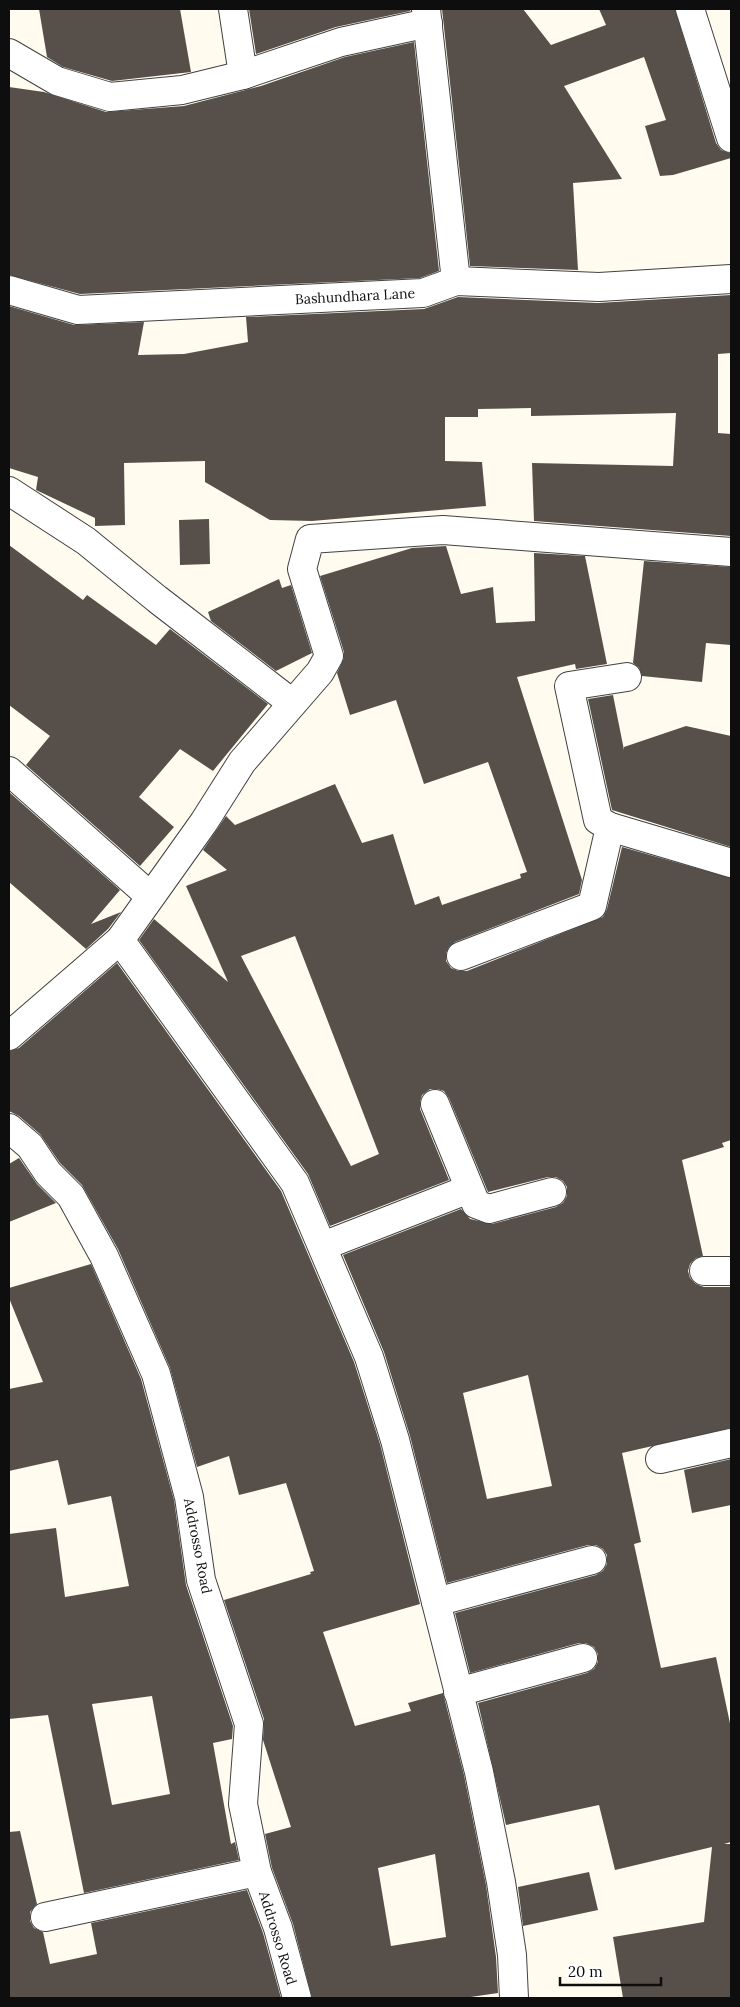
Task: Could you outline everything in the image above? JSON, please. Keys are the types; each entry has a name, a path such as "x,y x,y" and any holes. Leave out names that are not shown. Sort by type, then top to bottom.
{"street":[{"path":"233,9 243,74"},
{"path":"690,9 731,138"},
{"path":"9,54 57,81 110,97 182,90 243,74 427,16 456,282"},
{"name":"Bashundhara Lane","path":"9,290 78,310 423,293 456,282 599,288 731,280"},
{"path":"9,491 86,541 157,599 292,703"},
{"path":"12,1028 120,940 204,822 242,762 320,672 329,656 302,569 310,539 443,530 731,552"},
{"path":"627,677 569,686 598,820 610,827 731,863"},
{"path":"9,771 150,896"},
{"path":"461,956 592,906 610,827"},
{"path":"120,940 197,1050 295,1183 369,1358 392,1431 479,1772 501,1882 512,1955 514,1998"},
{"path":"436,1104 468,1189 476,1204 489,1209 552,1192"},
{"name":"Addrosso Road","path":"9,1128 30,1146 48,1173 71,1196 104,1256 156,1374 189,1497 201,1580 250,1724 243,1804 257,1872 278,1928 297,1998"},
{"path":"323,1246 468,1189"},
{"path":"704,1271 731,1271"},
{"path":"660,1459 731,1443"},
{"path":"436,1602 592,1560"},
{"path":"458,1692 583,1658"},
{"path":"45,1917 257,1872"}],"building":[{"path":"39,9 180,9 191,72 112,81 63,67 47,57"},
{"path":"249,9 411,9 410,11 336,27 256,54"},
{"path":"442,9 523,9 551,45 606,25 599,9 675,9 716,143 721,150 730,153 731,158 673,175 660,176 645,126 666,120 644,57 564,86 622,179 573,183 578,270 470,266"},
{"path":"414,42 439,271 420,278 80,294 9,275 9,87 44,92 106,112 184,106 261,86 345,57"},
{"path":"731,295 731,353 718,354 718,433 731,434 731,536 534,521 532,463 673,466 676,413 531,416 531,408 478,409 478,417 445,417 445,461 482,462 486,506 312,521 270,520 205,482 205,461 124,463 125,525 95,526 95,518 36,490 38,477 9,468 9,306 74,325 144,322 138,355 184,354 248,342 246,317 424,309 458,297 598,303"},
{"path":"209,519 210,564 180,565 179,520"},
{"path":"9,545 83,600 87,595 156,645 170,629 268,704 213,771 180,749 139,797 174,827 140,866 26,765 50,736 9,705"},
{"path":"446,546 461,594 493,587 496,623 535,621 534,553 585,556 607,664 576,669 575,664 517,677 582,880 579,894 455,942 446,953 446,961 451,968 458,971 467,971 603,917 607,909 622,847 731,878 731,1140 722,1143 724,1147 682,1160 703,1256 696,1258 690,1264 688,1271 690,1278 696,1284 704,1287 731,1287 731,1428 622,1453 641,1542 634,1544 661,1668 716,1657 731,1728 731,1842 724,1844 731,1844 731,1998 623,1998 613,1937 704,1922 712,1847 615,1870 599,1805 506,1825 478,1703 587,1673 594,1669 598,1662 598,1654 594,1647 586,1643 579,1643 470,1673 455,1613 596,1575 603,1571 607,1564 607,1555 603,1549 596,1545 588,1545 447,1583 410,1436 384,1352 343,1255 461,1209 470,1219 492,1224 556,1207 563,1203 567,1196 567,1187 563,1181 556,1177 548,1177 488,1192 449,1098 444,1091 430,1089 422,1095 420,1109 449,1180 330,1226 308,1174 139,940 154,919 228,982 186,886 227,870 203,850 226,816 235,825 335,784 362,843 393,834 415,905 439,896 442,905 521,878 520,874 527,872 488,762 424,784 396,700 350,715 337,673 344,658 344,652 320,576 412,548","holes":["295,936 379,1154 351,1166 241,956","528,1375 552,1486 487,1499 463,1393"]},
{"path":"644,561 731,567 731,645 706,643 702,682 642,676 639,668 633,663"},
{"path":"279,579 282,588 291,585 312,653 276,671 211,621 208,612"},
{"path":"613,695 624,750 624,747 686,726 731,736 731,847 612,810 588,699"},
{"path":"9,792 120,890 91,924 121,912 108,929 86,949 9,882"},
{"path":"117,963 281,1191 354,1362 380,1444 420,1604 323,1632 355,1726 411,1711 408,1703 443,1693 464,1775 486,1885 496,1957 498,1993 464,1998 312,1998 293,1924 272,1868 265,1834 291,1827 263,1740 264,1719 224,1600 311,1574 310,1572 314,1571 286,1483 239,1495 229,1456 197,1467 170,1368 118,1249 82,1185 60,1163 40,1134 19,1116 9,1111 9,1051 19,1048","holes":["435,1854 446,1937 391,1946 378,1868"]},
{"path":"19,1158 37,1184 56,1203 9,1222 9,1164"},
{"path":"91,1264 141,1379 174,1500 186,1585 233,1726 232,1739 213,1743 231,1844 235,1842 239,1860 84,1893 48,1715 9,1719 9,1534 56,1528 65,1597 129,1586 111,1496 68,1505 58,1460 9,1471 9,1389 43,1382 9,1298 9,1288","holes":["152,1696 170,1794 112,1805 92,1704"]},
{"path":"731,1459 731,1505 692,1513 684,1470"},
{"path":"20,1831 37,1904 30,1912 30,1921 34,1928 43,1932 50,1964 97,1954 91,1923 247,1890 263,1933 281,1998 9,1998 9,1832"},
{"path":"589,1872 598,1910 523,1926 518,1887"}]}
